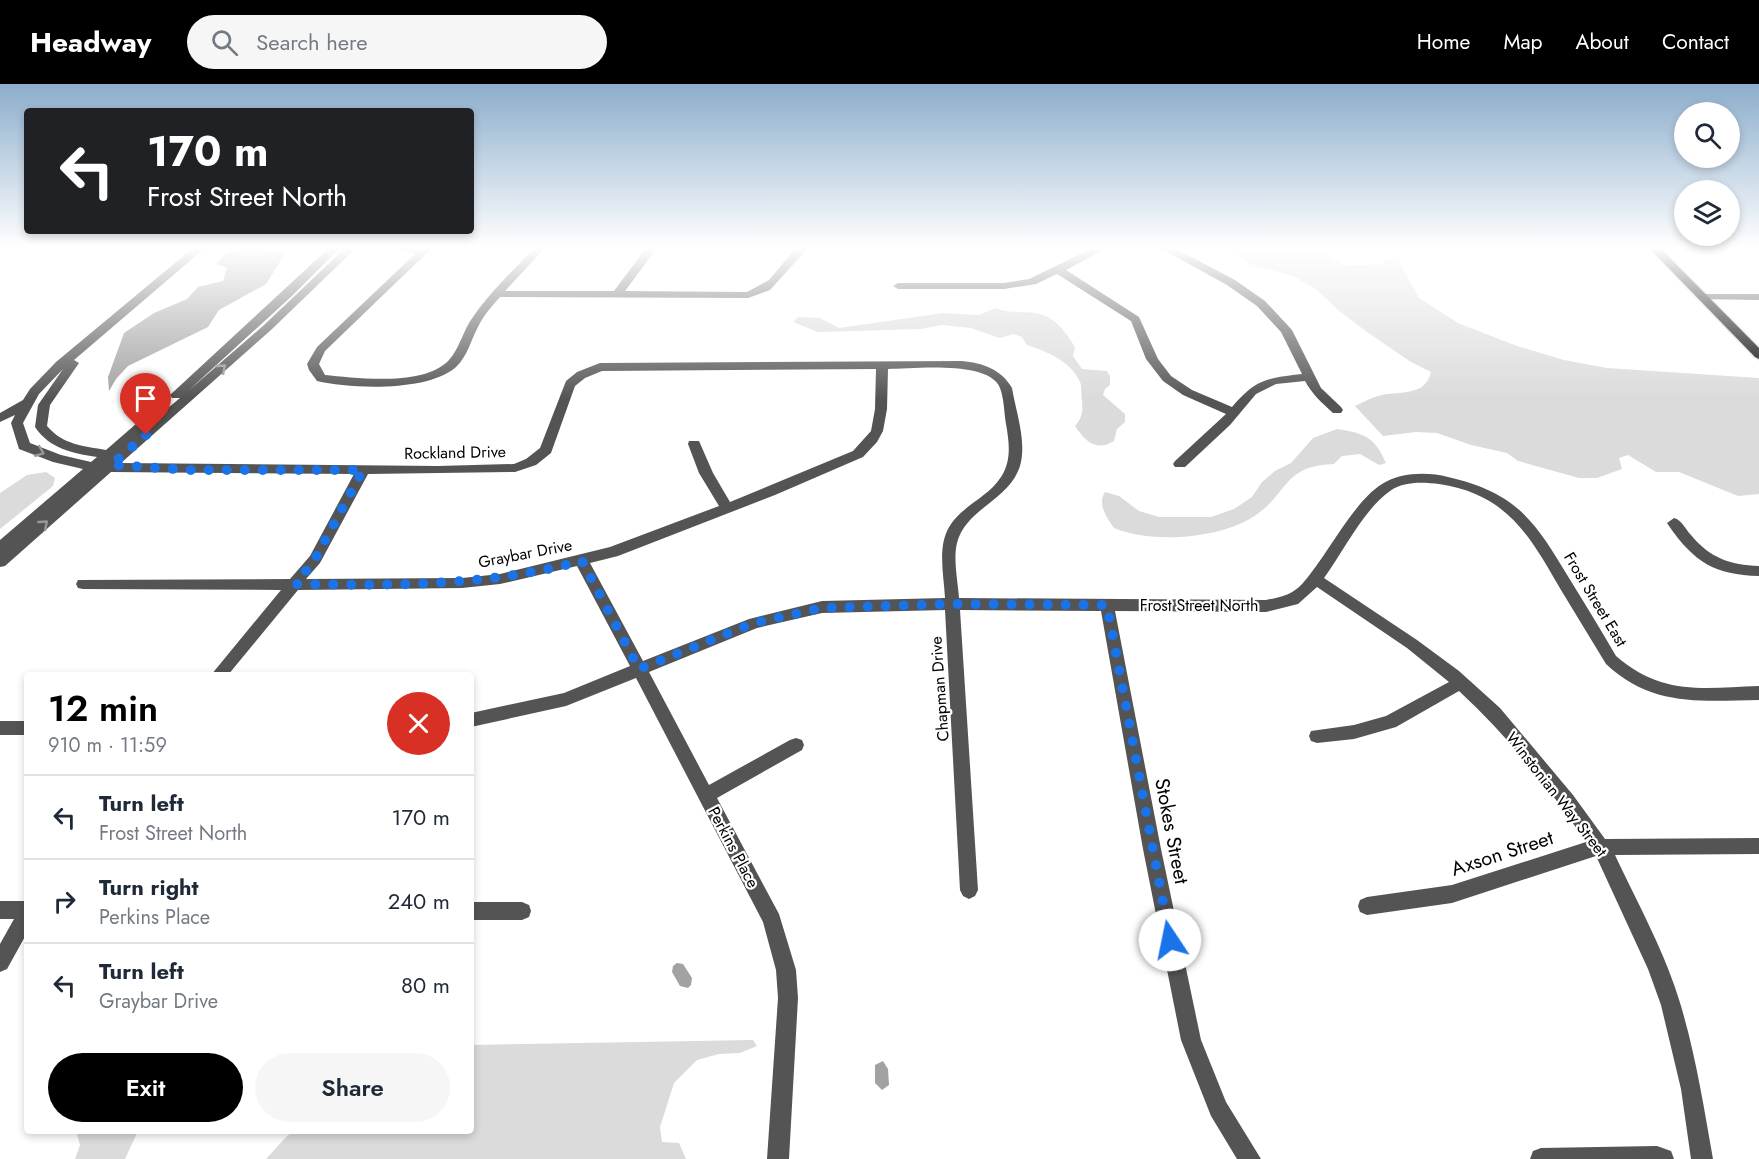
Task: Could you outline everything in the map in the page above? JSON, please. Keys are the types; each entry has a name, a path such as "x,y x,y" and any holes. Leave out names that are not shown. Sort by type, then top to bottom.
{"main road":[{"path":"1704,298 1759,355"}],"street":[{"path":"91,467 58,459 24,446 17,423 34,392 60,365 140,298"},
{"path":"0,562 152,417 283,298"},
{"path":"0,548 91,467 109,460 267,328 298,298"},
{"path":"374,298 321,349 313,360 312,369 321,378 398,381 422,379 436,374 452,364 478,316 494,298"},
{"path":"1103,298 1135,319 1141,328 1151,358 1165,378 1191,394 1234,412"},
{"path":"1251,298 1265,308 1284,329 1296,347 1316,390 1337,410"},
{"path":"99,333 71,364 44,405 41,427 49,438 109,460"},
{"name":"Graybar Drive","path":"82,584 462,583 500,579 582,561 613,552 727,508 858,454 877,431 881,409 882,366"},
{"name":"Rockland Drive","path":"109,460 191,470 438,470 523,466 540,456 551,442 570,384 581,375 600,367 968,366 993,373"},
{"name":"Chapman Drive","path":"969,890 949,546 955,528 965,514 1000,487 1014,465 1015,451 1006,388 1002,380 993,373"},
{"path":"1180,464 1226,422 1245,397 1264,384 1310,377"},
{"path":"0,418 28,403"},
{"path":"0,422 19,430"},
{"path":"694,444 706,472 727,508"},
{"path":"222,672 315,559 363,470"},
{"name":"Frost Street North","path":"474,719 566,699 754,623 796,612 849,606 1272,605 1294,600 1315,579 1379,492 1399,481 1422,478"},
{"name":"Frost Street East","path":"1422,478 1447,481 1477,489 1504,503 1520,516 1535,533 1611,660 1621,671 1637,682 1655,690 1676,693 1759,693"},
{"path":"1674,523 1692,549 1706,559 1734,569 1759,571"},
{"name":"Perkins Place","path":"582,561 769,913 786,970 788,998 778,1159"},
{"name":"Winstonian Way Street","path":"1315,579 1413,644 1494,713 1540,767 1600,847 1644,937 1671,1005 1691,1089 1702,1159"},
{"name":"Stokes Street","path":"1107,605 1191,1040 1218,1109 1250,1159"},
{"path":"1317,736 1354,732 1390,722 1461,683"},
{"path":"0,728 24,728"},
{"path":"707,795 796,746"},
{"name":"Axson Street","path":"1367,906 1452,894 1572,854 1600,847 1759,846"},
{"path":"0,910 24,912"},
{"path":"474,911 522,911"},
{"path":"0,962 24,918"},
{"path":"1541,1159 1657,1157 1663,1159"}],"shaded area":[{"path":"240,298 219,310 208,327 128,366 109,391 108,377 124,333 154,313 187,299"},
{"path":"1326,298 1419,298 1458,323 1517,346 1564,360 1607,368 1759,378 1759,494 1738,496 1679,472 1656,472 1628,455 1619,458 1622,469 1597,478 1579,478 1518,461 1507,453 1471,445 1437,433 1416,432 1383,436 1355,406 1378,396 1417,389 1428,380 1431,372 1411,362 1338,310"},
{"path":"996,308 1048,317 1059,325 1075,347 1073,356 1082,369 1107,371 1110,376 1110,385 1105,389 1103,395 1125,414 1125,422 1117,429 1114,441 1096,445 1083,436 1075,426 1081,417 1082,408 1081,386 1076,375 1058,358 1027,345 1022,337 1014,334 999,338 971,328 942,325 921,329 818,332 793,322 798,317 820,318 839,328 943,313 979,315"},
{"path":"1337,429 1354,432 1368,438 1378,447 1386,463 1379,465 1360,454 1342,456 1334,464 1305,469 1289,481 1256,515 1225,529 1206,534 1167,537 1130,533 1114,528 1102,506 1105,492 1119,496 1139,511 1159,517 1211,517 1234,509 1252,497 1262,482 1275,471 1291,463 1313,438"},
{"path":"46,472 55,478 53,486 0,529 0,493 27,475"},
{"path":"677,963 683,964 692,978 688,988 680,986 672,972 673,966"},
{"path":"753,1040 757,1046 740,1053 719,1054 697,1060 674,1083 660,1127 662,1142 679,1143 686,1159 266,1159 290,1134 474,1134 474,1045"},
{"path":"883,1061 888,1069 889,1085 882,1090 875,1083 875,1065"},
{"path":"77,1134 137,1134 125,1159 75,1159 80,1145"}],"route":[{"path":"146,435 111,465 191,470 363,470 315,559 296,584 462,583 500,579 582,561 639,669 754,623 822,608 951,604 1107,605 1170,940"}]}
